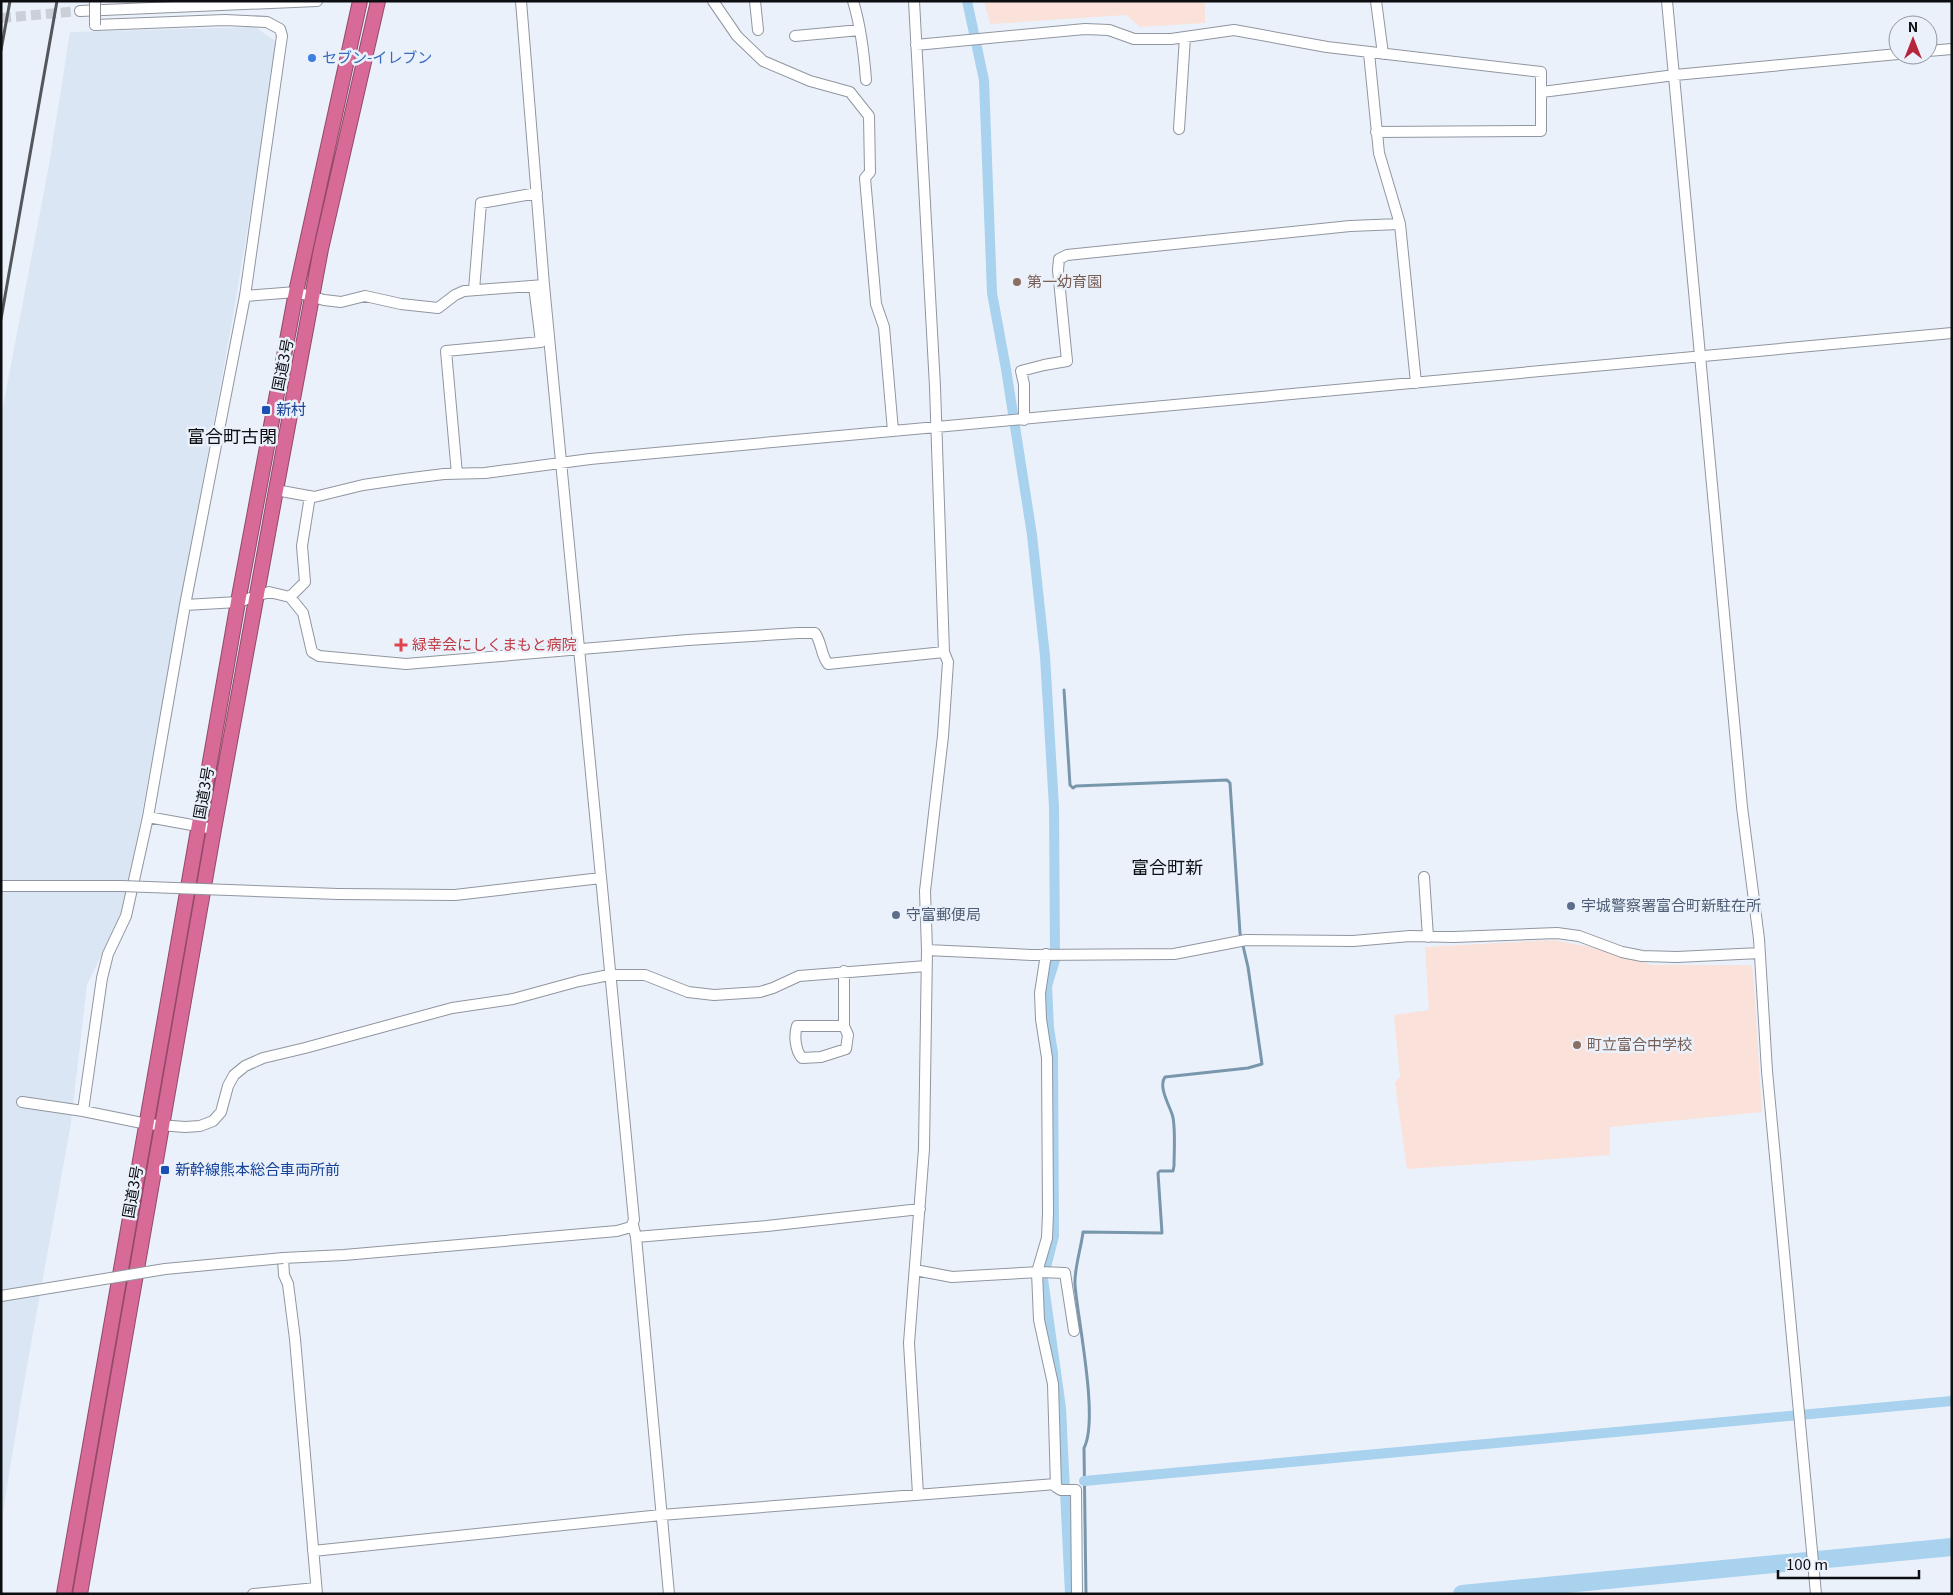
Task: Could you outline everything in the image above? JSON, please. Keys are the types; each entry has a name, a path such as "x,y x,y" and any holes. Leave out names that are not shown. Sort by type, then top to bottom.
{"highway":[{"name":"国道3号","path":"64,1594 238,602 296,292 360,1"},
{"name":"国道3号","path":"80,1594 214,829 312,296 378,1"}],"street":[{"path":"83,1111 102,978 108,954 126,916 148,817 245,296 282,36 280,29 267,22 224,20 96,25 95,1"},
{"path":"80,11 317,1"},
{"path":"457,474 446,351 540,342 537,193 521,1"},
{"path":"713,1 737,36 763,61 810,81 850,92 869,116 870,172 865,178 876,304 884,327 894,431"},
{"path":"755,1 758,30"},
{"path":"853,1 860,30 866,80"},
{"path":"914,1 936,428 944,648 948,662 943,736 926,891 924,1149 909,1343 918,1494"},
{"path":"1376,1 1383,54"},
{"path":"1667,1 1742,807 1760,953 1770,1104 1816,1594"},
{"path":"916,45 1085,29 1109,30 1134,39 1171,39 1234,30 1369,53 1541,72 1541,131 1376,132"},
{"path":"794,36 860,30"},
{"path":"1179,129 1185,37"},
{"path":"1938,50 1952,49"},
{"path":"1369,53 1379,153 1400,224 1416,383"},
{"path":"1542,92 1675,74 1888,55"},
{"path":"474,290 481,203 537,193"},
{"path":"1023,420 1024,384 1021,371 1068,361 1058,270 1059,260 1067,255 1350,226 1400,224"},
{"path":"245,296 296,292 324,300 340,302 372,296 401,304 438,308 455,295 474,290 539,285"},
{"path":"539,285 562,462 669,1594"},
{"path":"276,490 314,497 364,485 404,479 485,473 562,462 1952,333"},
{"path":"290,597 304,582 302,546 310,496"},
{"path":"186,605 238,602 268,592 290,597 302,613 312,652 319,656 406,664 688,640 798,633 815,633 820,641 823,655 828,664 944,648"},
{"path":"148,817 214,829"},
{"path":"1,886 122,886 338,894 455,895 600,870"},
{"path":"1424,877 1428,937"},
{"path":"926,950 1032,955 1174,954 1246,940 1353,941 1410,936 1454,937 1557,933 1579,936 1622,952 1642,956 1677,957 1760,953"},
{"path":"1052,954 1040,993 1041,1019 1047,1058 1048,1213 1039,1320 1053,1384 1062,1488"},
{"path":"22,1102 83,1111 147,1124 185,1127 200,1126 213,1121 221,1112 228,1086 234,1075 245,1066 263,1058 452,1008 513,999 609,975 644,975 688,992 714,995 760,992 799,976 926,966"},
{"path":"844,971 844,1026 848,1035 847,1047 845,1050 812,1058 802,1058 797,1052 797,1026 844,1026"},
{"path":"636,1237 767,1226 920,1209"},
{"path":"1,1296 165,1269 618,1231 633,1225"},
{"path":"253,1594 317,1591 295,1339 283,1258"},
{"path":"915,1270 952,1277 1042,1272 1065,1273 1074,1331"},
{"path":"313,1551 661,1515 918,1494 1062,1488 1076,1490 1077,1594"}],"shaded area":[{"path":"984,1 1205,1 1205,23 1140,27 1126,15 990,24"},
{"path":"255,27 278,43 233,317 140,823 120,916 87,985 71,1123 21,1400 1,1525 1,417 49,165 70,32"},
{"name":"町立富合中学校","path":"1553,940 1591,947 1652,965 1751,965 1753,971 1762,1112 1610,1127 1610,1155 1407,1169 1395,1083 1400,1076 1394,1015 1429,1010 1425,947"}],"waterway":[{"path":"967,1 984,80 992,293 1032,535 1045,656 1054,807 1055,960 1047,986 1049,1028 1053,1053 1054,1236 1043,1279 1061,1408 1070,1594"},
{"path":"1064,690 1070,785 1073,788 1076,786 1227,780 1230,783 1240,933 1248,967 1262,1064 1248,1068 1165,1077 1163,1090 1173,1119 1174,1166 1173,1171 1160,1171 1158,1173 1162,1233 1083,1232 1075,1285 1089,1393 1088,1434 1084,1448 1086,1594"},
{"path":"1084,1481 1952,1401"},
{"path":"1462,1594 1952,1547"}],"tunnel":[{"path":"1,18 80,11"}],"railway":[{"path":"1,50 10,1"},
{"path":"1,319 57,1"}],"place":[{"name":"セブン-イレブン","path":"312,58"},
{"name":"第一幼育園","path":"1017,282"},
{"name":"新村","path":"266,410"},
{"name":"緑幸会にしくまもと病院","path":"401,645"},
{"name":"宇城警察署富合町新駐在所","path":"1571,906"},
{"name":"守富郵便局","path":"896,915"},
{"name":"町立富合中学校","path":"1577,1045"},
{"name":"新幹線熊本総合車両所前","path":"165,1170"}],"district":[{"name":"富合町古閑","path":"232,437"},
{"name":"富合町新","path":"1167,868"}]}
